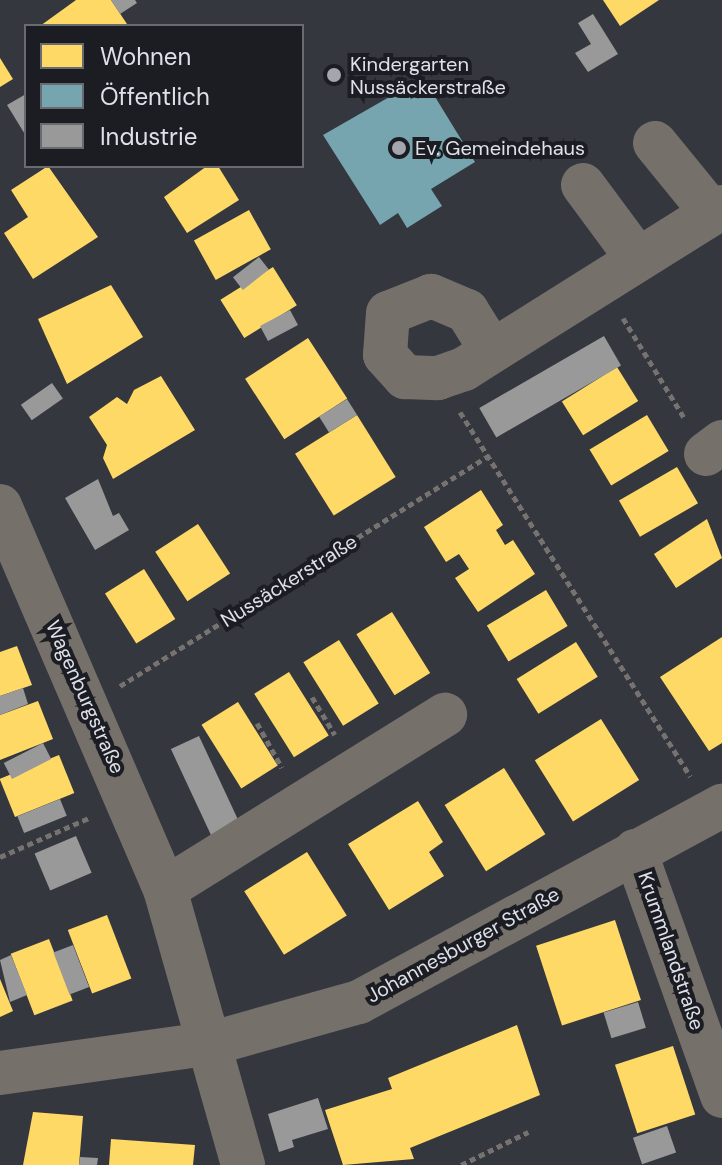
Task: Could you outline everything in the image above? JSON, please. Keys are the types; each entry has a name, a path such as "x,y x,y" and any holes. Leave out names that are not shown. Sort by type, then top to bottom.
{"street":[{"path":"490,348 467,311 431,296 388,313 385,355 405,377 438,378 490,348 717,210 655,143"},
{"path":"583,185 637,258"},
{"name":"Wagenburgstraße","path":"0,506 131,800 165,889 213,1043 243,1165"},
{"path":"165,889 445,715"},
{"name":"Johannesburger Straße","path":"0,1073 213,1043 359,1002 717,808"},
{"name":"Krummlandstraße","path":"635,851 722,1096"}],"path":[{"path":"600,280 714,448"},
{"path":"438,378 717,808"},
{"name":"Nussäckerstraße","path":"89,705 488,456"},
{"path":"257,723 303,803"},
{"path":"0,857 131,800"},
{"path":"461,1165 528,1132"}],"building: Wohnen":[{"path":"76,0 111,0 127,24 43,24"},
{"path":"603,0 659,0 620,26"},
{"path":"0,58 13,79 0,87"},
{"path":"49,168 98,237 33,279 4,233 28,217 11,190"},
{"path":"204,168 219,168 239,200 187,233 164,197"},
{"path":"249,210 271,249 216,280 194,241"},
{"path":"273,267 297,305 244,338 220,300"},
{"path":"111,285 143,337 67,384 38,319"},
{"path":"308,338 347,398 284,439 245,379"},
{"path":"617,367 638,401 583,435 562,401"},
{"path":"161,376 195,430 113,479 103,458 107,445 89,417 117,397 127,404 134,390"},
{"path":"357,415 396,477 334,516 295,454"},
{"path":"647,415 669,451 611,486 590,450"},
{"path":"677,467 698,503 640,537 619,501"},
{"path":"481,490 503,525 496,530 505,545 513,540 535,574 478,612 455,578 469,569 459,554 446,562 424,527"},
{"path":"707,519 722,558 676,588 654,554"},
{"path":"198,524 230,573 187,601 155,552"},
{"path":"144,569 175,619 136,643 105,593"},
{"path":"546,590 568,626 508,662 487,626"},
{"path":"392,612 430,673 395,695 356,634"},
{"path":"722,637 722,743 709,751 660,677"},
{"path":"339,640 379,704 343,726 303,662"},
{"path":"576,642 598,677 538,714 517,679"},
{"path":"17,646 32,685 0,696 0,652"},
{"path":"289,672 329,736 294,757 254,694"},
{"path":"38,701 53,739 0,760 0,715"},
{"path":"238,702 278,766 241,788 202,725"},
{"path":"601,719 639,780 573,821 535,760"},
{"path":"59,755 74,793 15,817 0,779"},
{"path":"504,768 545,834 486,871 445,805"},
{"path":"418,801 443,842 429,852 444,876 389,910 348,844"},
{"path":"307,852 347,916 284,955 244,891"},
{"path":"107,915 131,978 92,994 68,930"},
{"path":"615,920 641,1000 562,1026 536,946"},
{"path":"49,939 73,1001 34,1015 11,954"},
{"path":"0,979 13,1011 0,1017"},
{"path":"517,1025 540,1095 410,1148 414,1159 343,1165 325,1110 392,1089 388,1078"},
{"path":"673,1046 695,1114 637,1133 615,1065"},
{"path":"33,1112 83,1116 79,1165 23,1165"},
{"path":"111,1139 195,1145 193,1165 109,1165"}],"building: Öffentlich":[{"name":"Ev. Gemeindehaus","path":"429,87 475,162 431,189 442,206 407,228 398,213 380,225 323,135 405,88 411,99"}],"building: Industrie":[{"path":"111,0 135,0 137,3 120,14"},
{"path":"593,14 618,54 588,72 575,53 591,44 578,23"},
{"path":"24,95 24,133 7,105"},
{"path":"259,257 269,270 243,290 233,277"},
{"path":"290,310 298,325 268,341 260,326"},
{"path":"604,336 621,365 496,437 479,408"},
{"path":"52,383 63,399 32,420 21,405"},
{"path":"347,399 357,415 329,433 319,416"},
{"path":"98,479 113,516 119,513 129,530 95,550 65,498"},
{"path":"23,688 28,704 0,715 0,696"},
{"path":"199,736 243,830 215,843 171,749"},
{"path":"43,743 51,759 12,779 4,763"},
{"path":"60,799 67,816 24,833 17,816"},
{"path":"76,836 92,873 50,890 35,854"},
{"path":"73,945 89,987 70,995 53,953"},
{"path":"11,955 27,995 10,1002 0,960"},
{"path":"638,1002 646,1028 611,1038 604,1013"},
{"path":"318,1098 328,1129 292,1140 294,1147 279,1152 268,1114"},
{"path":"667,1126 676,1152 642,1164 633,1138"},
{"path":"80,1157 98,1158 97,1165 79,1165"}],"place":[{"name":"Kindergarten Nussäckerstraße","path":"334,75"},
{"name":"Ev. Gemeindehaus","path":"399,148"}]}
